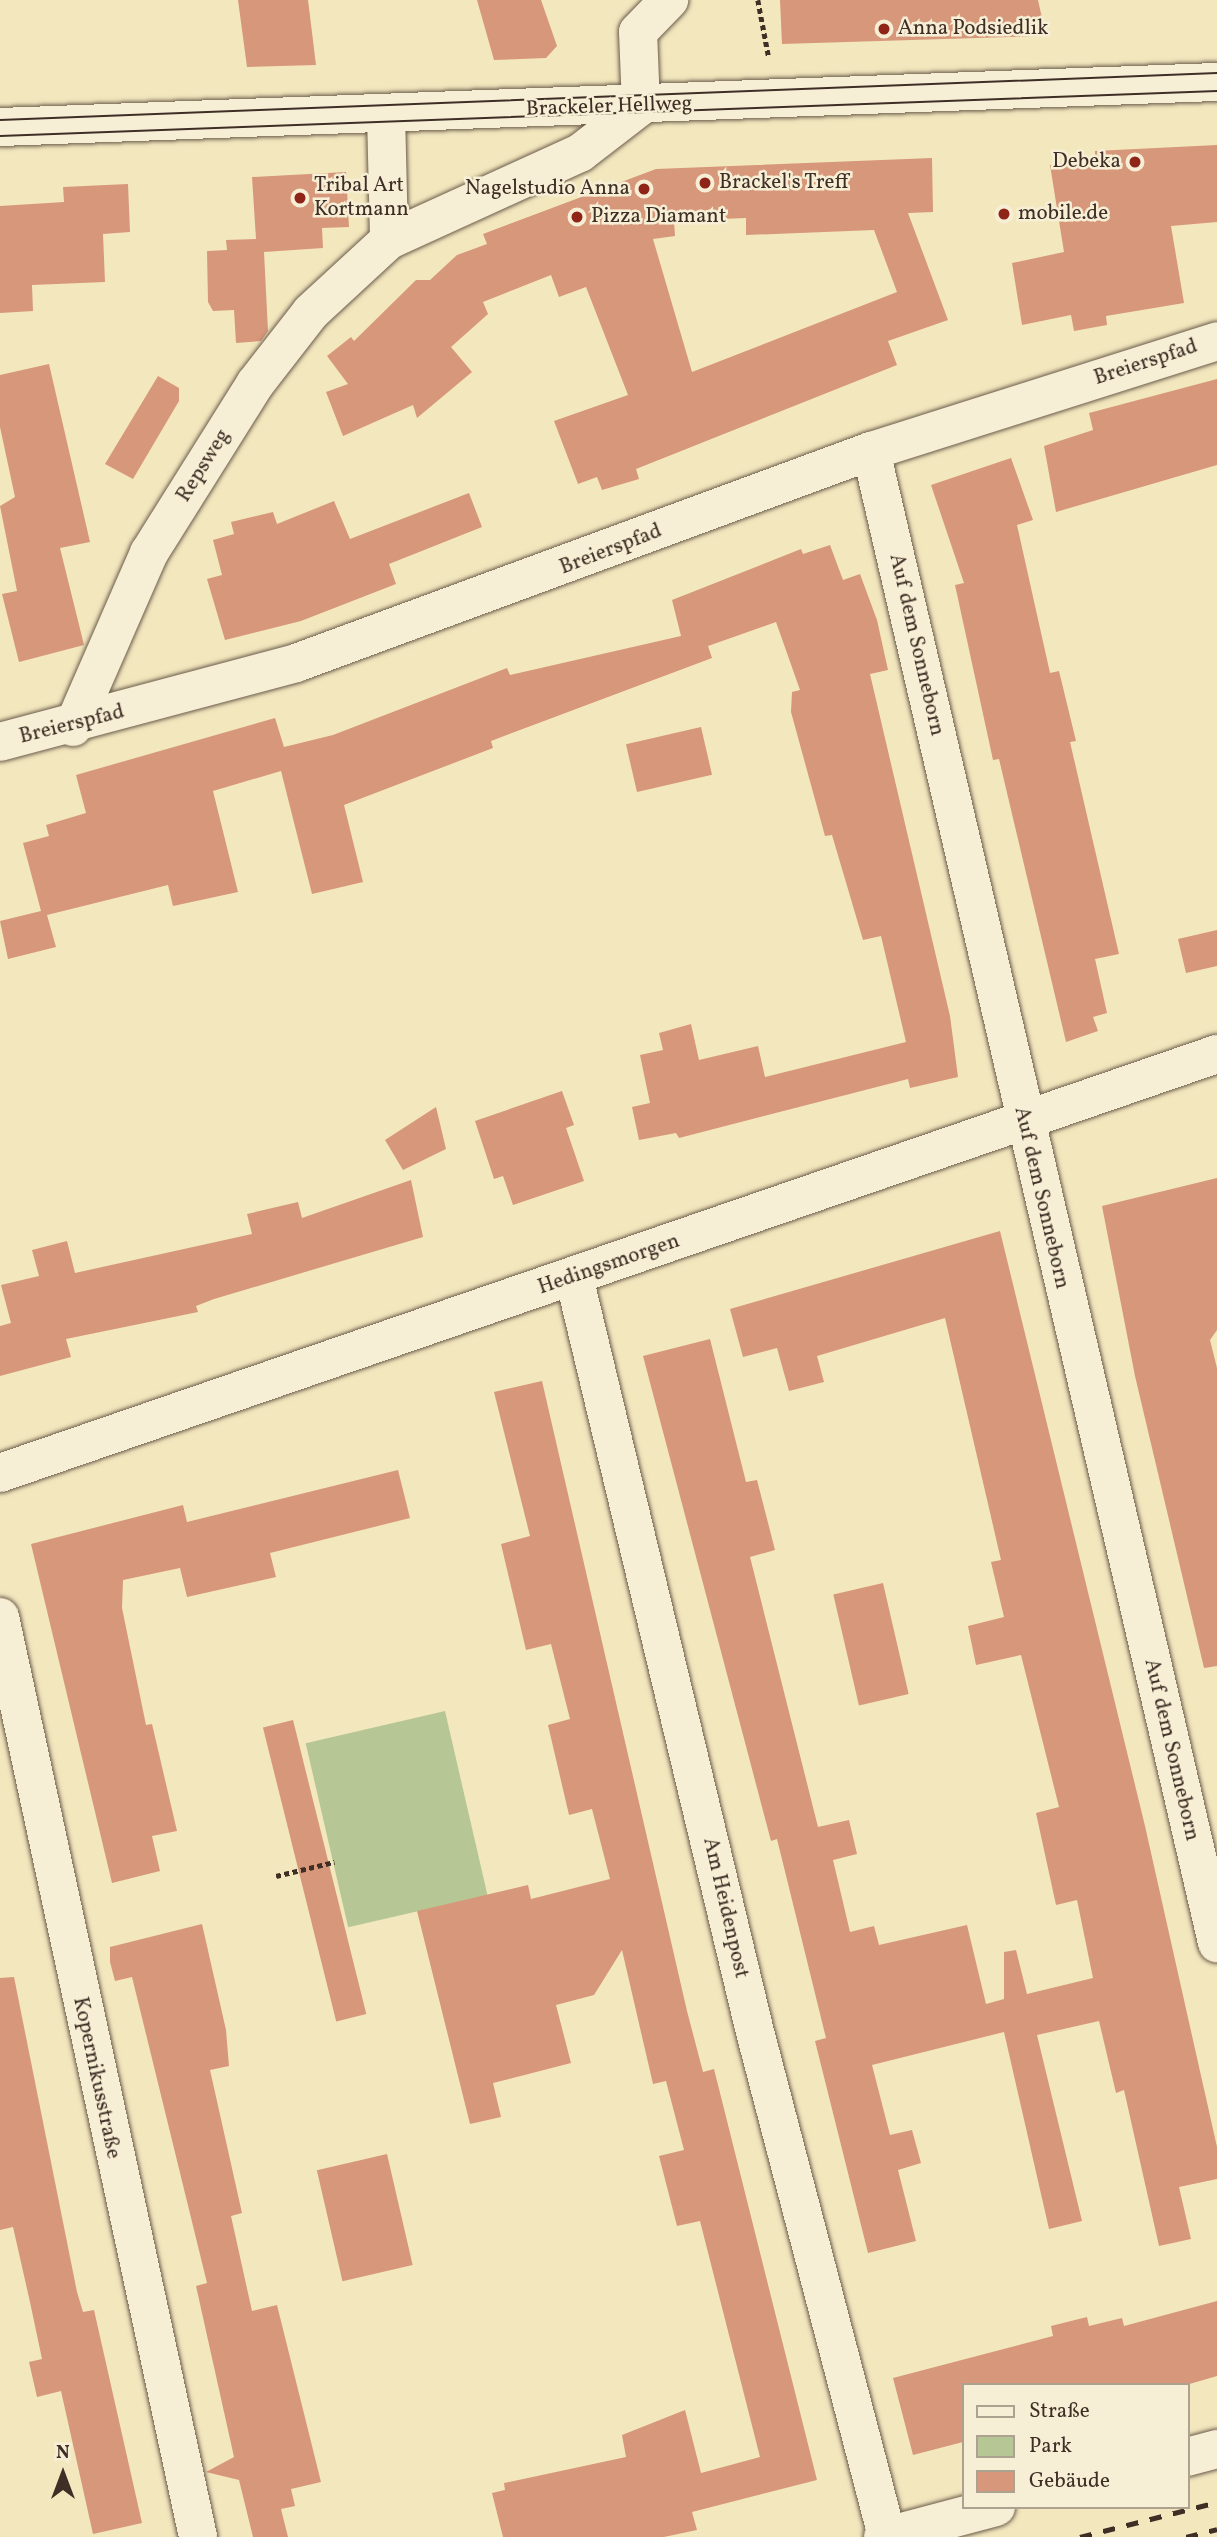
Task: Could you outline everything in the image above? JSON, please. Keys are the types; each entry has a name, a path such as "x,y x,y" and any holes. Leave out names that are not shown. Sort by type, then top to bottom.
{"street":[{"path":"641,106 638,32 669,0"},
{"name":"Brackeler Hellweg","path":"0,127 641,106 1217,82"},
{"name":"Repsweg","path":"72,727 149,553 254,384 311,312 389,240 580,153 641,106"},
{"path":"386,114 389,240"},
{"name":"Breierspfad","path":"0,742 72,727 440,614 871,451 1217,341"},
{"name":"Auf dem Sonneborn","path":"871,451 1024,1125 1217,1944"},
{"name":"Hedingsmorgen","path":"0,1473 1024,1125 1217,1054"},
{"name":"Am Heidenpost","path":"575,1277 754,2028 885,2536"},
{"name":"Kopernikusstraße","path":"0,1617 198,2537"},
{"path":"1189,2456 1217,2449"},
{"path":"885,2536 988,2509"}],"path":[{"path":"758,0 769,58"},
{"path":"276,1876 334,1862"}],"green space":[{"path":"445,1711 488,1895 348,1927 306,1743"}],"building":[{"path":"238,0 308,0 316,65 247,67"},
{"path":"477,0 541,0 557,46 546,58 494,60"},
{"path":"780,0 1038,0 1046,36 782,44"},
{"path":"1217,145 1217,222 1171,226 1184,303 1106,316 1107,325 1074,331 1071,315 1022,325 1012,263 1064,252 1050,165 1095,157 1095,151"},
{"path":"932,158 933,212 908,213 948,320 888,341 897,365 636,469 639,479 602,490 597,477 578,484 554,421 628,395 586,287 559,297 551,275 483,302 488,314 451,347 472,372 417,418 413,405 343,436 326,392 348,384 327,356 351,337 354,341 416,280 430,280 457,255 487,244 483,234 656,169","holes":["746,218 746,235 874,230 897,292 692,372 653,239 675,236 674,221"]},
{"path":"346,172 349,227 322,228 323,248 264,252 268,331 261,341 236,343 234,310 213,311 208,302 207,251 227,250 226,240 256,239 252,177"},
{"path":"128,184 130,232 103,234 105,282 32,285 33,311 0,313 0,206 64,202 63,187"},
{"path":"49,364 90,542 60,548 84,645 19,662 2,594 17,591 0,506 15,497 0,427 0,375"},
{"path":"158,376 179,388 179,401 133,479 105,464"},
{"path":"1217,379 1217,465 1056,512 1044,446 1093,430 1089,413"},
{"path":"1011,458 1033,520 1017,525 1050,673 1059,671 1076,741 1070,742 1119,954 1095,959 1107,1013 1093,1017 1098,1031 1066,1042 999,759 993,760 955,585 964,583 931,485"},
{"path":"469,493 482,527 389,564 396,584 301,621 225,640 207,579 222,575 213,540 234,534 231,522 273,512 277,524 334,501 350,539"},
{"path":"830,545 843,580 860,574 877,620 888,670 870,674 950,1016 958,1077 910,1088 908,1079 679,1138 676,1133 639,1140 632,1107 650,1103 640,1055 663,1050 659,1033 691,1024 699,1060 758,1046 765,1077 906,1042 881,936 863,940 832,835 825,836 791,712 792,692 800,690 776,622 708,646 712,658 491,741 493,748 344,805 363,882 312,894 281,771 213,791 238,892 173,906 168,885 47,915 56,947 8,959 0,921 41,911 23,843 49,836 46,825 86,813 76,775 275,718 284,747 333,735 507,668 510,675 681,636 672,600 801,549 803,554"},
{"path":"701,727 712,775 637,792 626,744"},
{"path":"1217,930 1217,966 1186,973 1178,939"},
{"path":"562,1091 574,1125 566,1128 584,1181 513,1205 503,1176 494,1179 475,1121"},
{"path":"436,1107 446,1149 403,1170 385,1140"},
{"path":"1217,1178 1217,1330 1210,1340 1217,1368 1217,1666 1204,1668 1135,1376 1102,1206"},
{"path":"411,1180 423,1237 214,1299 196,1306 198,1312 66,1339 71,1357 0,1376 0,1326 11,1323 1,1285 39,1276 32,1250 67,1241 75,1273 252,1234 247,1214 298,1202 302,1218"},
{"path":"1000,1231 1145,1826 1217,2147 1217,2179 1179,2187 1191,2239 1159,2246 1124,2090 1116,2093 1099,2021 1037,2035 1082,2221 1049,2229 1004,2032 872,2065 890,2135 912,2130 921,2163 898,2170 916,2241 868,2253 815,2041 826,2038 777,1839 771,1841 643,1356 710,1339 746,1482 757,1480 775,1550 750,1557 818,1827 849,1820 857,1854 833,1860 850,1932 874,1926 879,1945 967,1925 986,2004 1004,1999 1004,1952 1016,1950 1027,1994 1093,1978 1077,1900 1056,1905 1036,1813 1059,1807 1021,1655 976,1665 968,1626 1004,1617 991,1562 1001,1560 945,1318 817,1356 824,1382 789,1391 777,1348 743,1357 730,1309"},
{"path":"542,1381 687,2011 703,2072 714,2069 817,2480 692,2512 697,2530 664,2537 503,2537 492,2493 505,2490 504,2483 626,2457 622,2435 685,2410 701,2473 760,2457 700,2221 677,2226 659,2156 684,2150 666,2081 653,2084 622,1950 594,1995 556,2005 571,2063 493,2083 501,2117 470,2124 417,1911 528,1885 531,1899 610,1879 592,1809 569,1815 548,1725 570,1719 551,1644 526,1650 501,1544 530,1536 494,1392"},
{"path":"398,1470 410,1518 270,1553 276,1577 187,1597 180,1568 123,1580 122,1608 146,1725 152,1724 177,1831 152,1836 160,1871 112,1883 31,1544 183,1505 187,1522"},
{"path":"883,1583 909,1694 859,1706 833,1594"},
{"path":"293,1720 366,2014 336,2021 263,1727"},
{"path":"202,1924 226,2030 229,2066 210,2070 242,2213 231,2216 252,2311 277,2305 321,2482 291,2489 295,2506 281,2509 288,2537 253,2537 239,2480 206,2472 234,2457 196,2286 207,2283 132,1977 115,1981 110,1962 110,1947"},
{"path":"14,1977 77,2292 83,2312 94,2310 142,2523 93,2534 61,2391 37,2397 29,2362 42,2359 30,2302 13,2227 0,2230 0,1978"},
{"path":"387,2154 413,2265 342,2281 317,2170"},
{"path":"1217,2301 1217,2376 1189,2384 962,2383 962,2442 913,2455 893,2378 1053,2336 1051,2326 1087,2317 1089,2326 1122,2318 1124,2326"}],"tram line":[{"path":"0,120 1217,73"},
{"path":"0,136 1217,91"}],"railway":[{"path":"1080,2537 1217,2502"},
{"path":"1186,2537 1217,2529"}],"place":[{"name":"Anna Podsiedlik","path":"884,29"},
{"name":"Debeka","path":"1135,162"},
{"name":"Brackel's Treff","path":"705,183"},
{"name":"Nagelstudio Anna","path":"644,189"},
{"name":"Tribal Art Kortmann","path":"300,198"},
{"name":"mobile.de","path":"1004,214"},
{"name":"Pizza Diamant","path":"577,217"}]}
